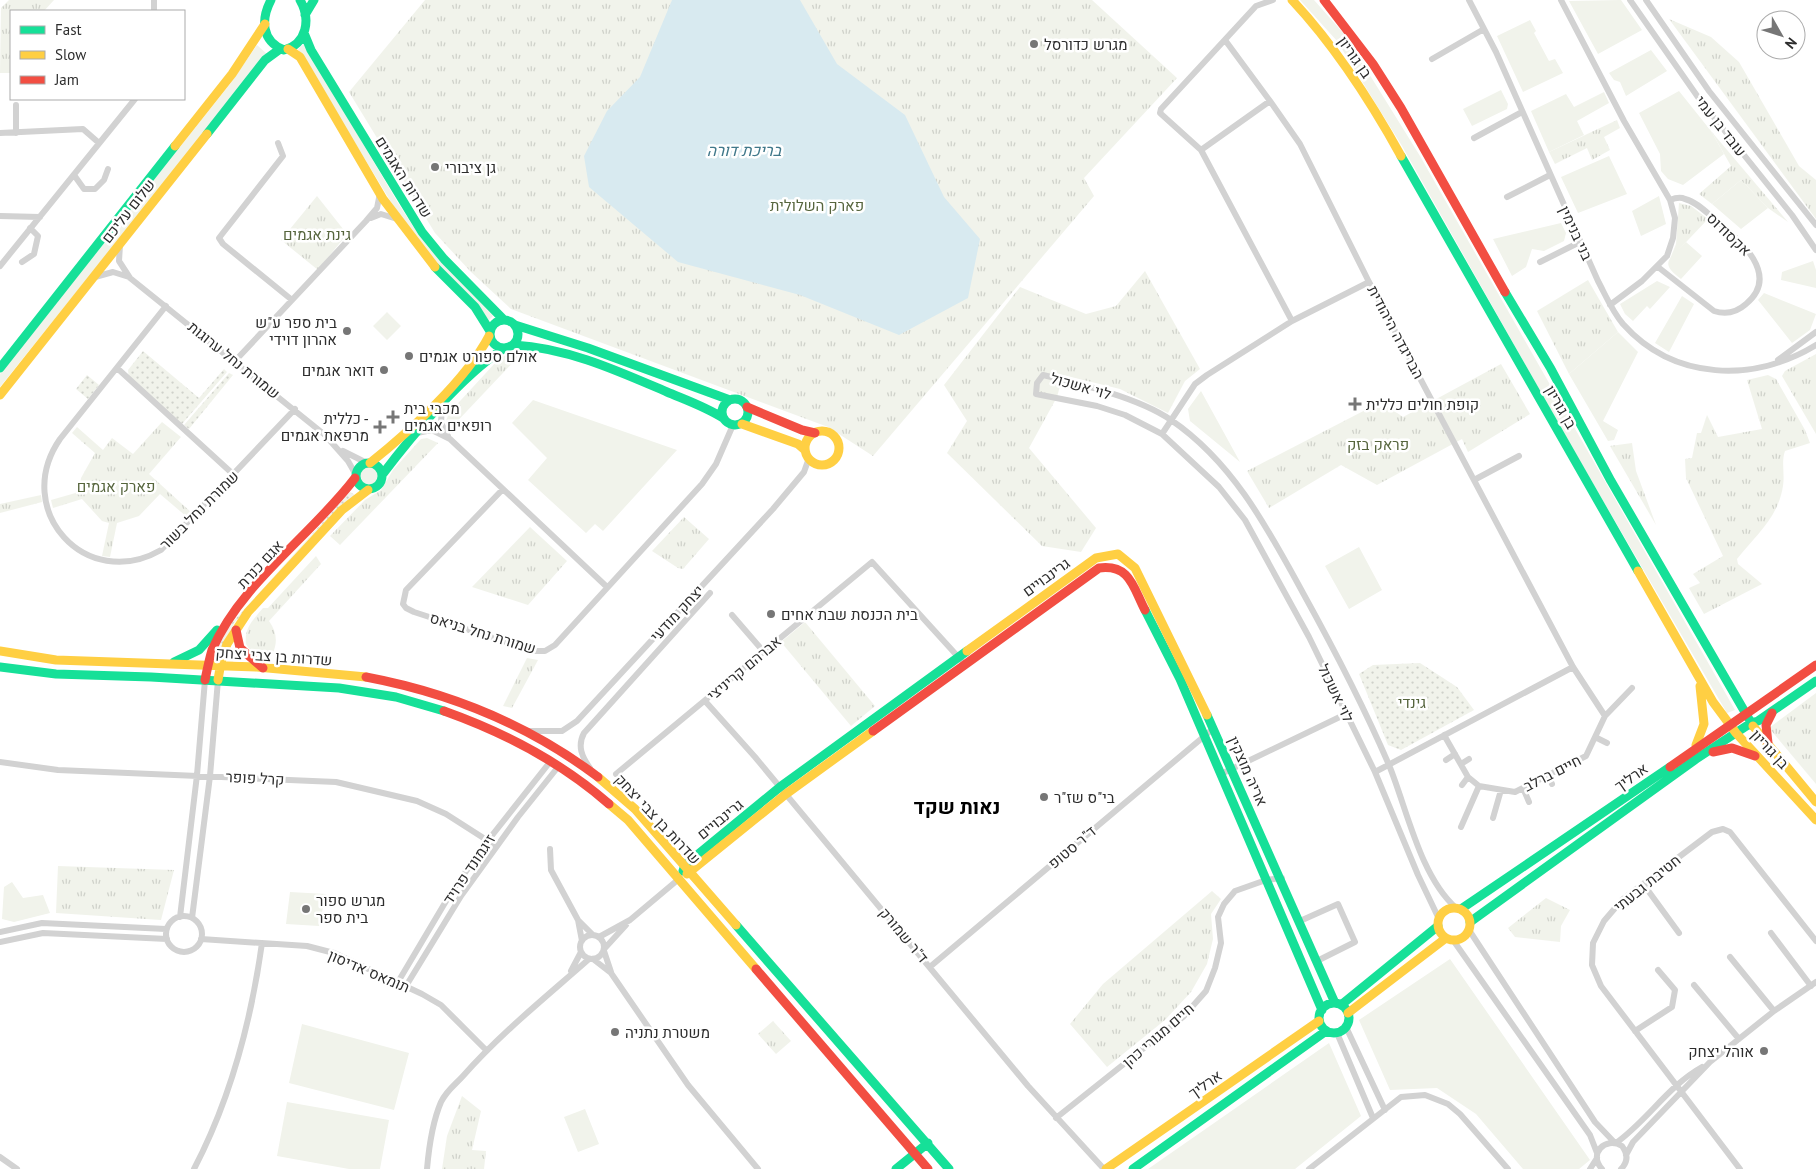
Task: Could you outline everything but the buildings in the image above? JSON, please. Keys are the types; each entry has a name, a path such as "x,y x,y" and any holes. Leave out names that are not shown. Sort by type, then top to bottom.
{"street":[{"path":"265,24 266,5 271,0"},
{"path":"300,0 304,4 304,33"},
{"path":"305,15 314,0"},
{"path":"1273,0 1256,3 1161,109 1160,113 1200,150 1292,321"},
{"name":"בן גוריון","path":"1292,0 1319,29 1370,101 1698,676 1736,733 1816,820"},
{"name":"בן גוריון","path":"1324,0 1373,64 1401,108 1751,723 1816,802"},
{"name":"בני בנימין","path":"1469,0 1610,305 1623,323 1642,341 1665,357 1680,364 1723,371 1763,367 1792,358 1816,345"},
{"path":"1561,0 1624,121 1670,200 1675,218 1673,238 1666,256 1658,267 1610,305"},
{"name":"עובד בן עמי","path":"1630,0 1684,80 1792,215 1816,250"},
{"name":"עובד בן עמי","path":"1646,0 1710,91 1816,226"},
{"name":"שדרות האגמים","path":"265,24 268,41 303,62 398,220 430,263 481,315 490,333"},
{"name":"שלום עליכם","path":"0,368 236,70 265,24"},
{"path":"1432,59 1484,29"},
{"name":"שדרות האגמים","path":"304,33 315,57 422,232 444,259 504,320"},
{"name":"שלום עליכם","path":"0,395 265,60 299,42 304,33"},
{"name":"הבריגדה היהודית","path":"1224,40 1300,144 1370,282 1573,667"},
{"path":"0,266 134,100"},
{"path":"1200,150 1270,102"},
{"path":"16,105 16,132"},
{"path":"1474,138 1522,112"},
{"path":"0,134 83,129 99,143"},
{"path":"278,143 284,156 219,238 223,244 292,300"},
{"path":"74,175 84,189 94,189 104,180 108,169"},
{"path":"1507,197 1550,175"},
{"path":"235,361 366,221 380,203 380,192"},
{"name":"אקסודוס","path":"1658,267 1714,311 1721,313 1730,313 1746,305 1758,290 1760,280 1758,267 1748,250 1725,228 1696,204 1685,198 1670,200"},
{"path":"366,221 381,214 398,220"},
{"path":"0,216 40,217"},
{"path":"22,262 34,254 38,236 30,228"},
{"path":"1540,262 1580,242"},
{"name":"שמורת נחל ערוגות","path":"120,244 119,261 130,278"},
{"name":"שמורת נחל ערוגות","path":"93,278 114,272 130,278 235,361 336,446 350,456 368,463"},
{"path":"1162,434 1195,384 1292,321 1370,282"},
{"name":"שמורת נחל בשור","path":"166,306 60,438 46,466 43,483 46,507 54,524 68,540 86,553 103,561 122,562 153,554 169,543 295,410"},
{"path":"504,320 515,325 588,348 730,400 738,400 747,407 802,430 823,431 831,434 837,441 838,450 833,460 824,464 813,462 807,454 790,441 737,424 654,387 565,354 547,349 514,345 503,349 485,361 414,434 392,459 382,475 379,486 368,490 361,487 356,476 360,466 368,463 389,447 470,364 486,344 495,323 504,320"},
{"path":"514,345 518,335 515,325"},
{"name":"בני בנימין","path":"1763,367 1788,354 1816,332"},
{"path":"490,333 493,344 503,349"},
{"path":"117,368 234,475"},
{"name":"לוי אשכול","path":"1438,922 1375,772 1309,637 1245,520 1219,487 1162,434 1125,415 1097,406 1036,394 1037,383 1043,375 1083,384 1129,400 1171,419 1231,476 1257,512 1326,634 1388,765 1427,864 1442,892 1458,908"},
{"path":"723,418 723,407 730,400"},
{"path":"442,405 441,423 450,439"},
{"path":"737,424 748,416 747,407"},
{"name":"שמורת נחל בניאס","path":"503,489 406,590 403,600 406,608 532,651 545,652 555,645 702,484 717,462 737,424"},
{"path":"414,434 432,430 450,439 607,587"},
{"path":"807,454 809,437 815,432"},
{"name":"שמורת נחל ערוגות","path":"336,446 356,476"},
{"name":"יצחק מודעי","path":"524,731 562,731 570,726 595,702 784,496 804,472 807,454"},
{"path":"1474,480 1519,456"},
{"path":"368,463 377,466 382,475"},
{"name":"אגם כנרת","path":"204,680 206,665 215,640 235,611 335,504 356,476"},
{"name":"אגם כנרת","path":"218,680 219,665 236,628 261,596 342,510 368,490"},
{"name":"גרינבויים","path":"680,878 688,868 783,791 962,661 1096,558 1112,552 1125,556"},
{"name":"אריה מוצקין","path":"1125,556 1135,568 1214,728 1282,878 1317,961 1338,1004"},
{"name":"אברהם קריניצי","path":"616,774 872,562 962,661"},
{"name":"גרינבויים","path":"962,661 1099,568 1113,566"},
{"name":"אריה מוצקין","path":"1113,566 1126,573 1180,679 1322,1010"},
{"name":"יצחק מודעי","path":"593,773 581,753 581,739 588,727 710,593"},
{"path":"168,664 182,660 199,650 235,611"},
{"path":"732,615 764,652"},
{"path":"236,628 236,636 240,648 263,668"},
{"name":"שדרות בן צבי יצחק","path":"0,651 41,658 219,665 358,676 410,686 476,709 524,731 593,773 635,809 928,1143 948,1169"},
{"path":"641,652 643,668"},
{"name":"ארליך","path":"1470,926 1694,755 1729,724 1816,665"},
{"name":"שדרות בן צבי יצחק","path":"0,667 45,673 336,687 403,699 492,730 554,764 617,810 680,878 928,1169"},
{"path":"1375,772 1573,667 1605,716"},
{"path":"1694,755 1706,716 1698,676"},
{"path":"180,916 197,775 204,680"},
{"path":"192,918 210,776 218,680"},
{"name":"ארליך","path":"1458,908 1694,755 1751,723 1758,721 1816,681"},
{"name":"חיים ברלב","path":"1478,786 1515,792 1586,756 1605,716 1632,688"},
{"path":"1732,691 1748,702 1771,696"},
{"name":"ד\"ר שמורק","path":"705,701 931,966 1056,1118 1105,1169"},
{"path":"1772,750 1768,742 1766,725 1776,707"},
{"path":"1220,774 1346,714"},
{"name":"ד\"ר סטופ","path":"931,966 1214,728"},
{"path":"1444,735 1468,777 1478,786 1461,826"},
{"path":"1595,737 1607,743"},
{"path":"1694,755 1732,748 1746,751 1762,761"},
{"path":"1446,760 1455,754"},
{"path":"1461,764 1469,760"},
{"path":"1576,760 1579,767"},
{"name":"קרל פופר","path":"0,762 58,770 336,782 417,802 446,814 496,846"},
{"name":"זיגמונד פרויד","path":"398,982 452,891 488,841 554,764"},
{"name":"זיגמונד פרויד","path":"406,986 461,896 554,764"},
{"path":"1548,775 1552,784"},
{"path":"1462,786 1468,777"},
{"path":"1524,788 1529,802"},
{"path":"1493,818 1501,790"},
{"name":"חטיבת גבעתי","path":"1740,1169 1600,986 1592,965 1593,943 1604,921 1622,900 1712,832 1723,829 1730,832 1816,941"},
{"path":"550,849 551,870 578,920 582,941 581,952 570,974"},
{"path":"427,1169 432,1129 441,1103 449,1089 460,1080 486,1050 570,974 591,959 599,958 604,949 630,920 680,878"},
{"name":"חיים מגורי כהן","path":"1056,1118 1183,1017 1206,991 1219,951 1218,917 1224,904 1235,891 1266,880 1282,878"},
{"path":"1644,885 1679,933"},
{"path":"1300,921 1338,904 1356,942 1317,961"},
{"path":"1346,1027 1337,1033 1326,1031 1319,1021 1322,1010 1338,1004 1438,922 1444,911 1458,908 1467,914 1470,926 1595,1122 1616,1143 1622,1146 1629,1169"},
{"path":"180,916 192,918 199,925 201,939 198,945 186,952 172,948 167,939 166,929 170,922 180,916"},
{"path":"578,920 596,936 604,949 612,974 688,1085 758,1169"},
{"path":"582,941 588,936 596,936 630,920"},
{"path":"1438,922 1590,1135 1602,1169"},
{"path":"0,932 42,924 166,929"},
{"path":"1385,1110 1346,1027 1348,1013 1450,939 1464,937 1470,926"},
{"path":"0,942 43,933 167,939"},
{"path":"1590,1169 1603,1145 1616,1143 1632,1132 1676,1085 1710,1062 1774,1011 1814,984 1771,933"},
{"name":"תומאס אדיסון","path":"201,939 307,946 334,953 398,982 441,1005 486,1050"},
{"path":"194,1169 213,1129 240,1056 256,983 262,943"},
{"path":"581,952 612,974"},
{"path":"1730,957 1774,1011"},
{"path":"1635,1031 1672,1007 1675,990 1658,970"},
{"path":"1694,986 1739,1039"},
{"path":"1338,1004 1348,1013"},
{"name":"ארליך","path":"1105,1169 1319,1021"},
{"name":"ארליך","path":"1133,1169 1326,1031"},
{"path":"1337,1033 1373,1118"},
{"path":"1621,1169 1633,1142 1710,1062"},
{"path":"1309,1169 1401,1097 1425,1095 1448,1104 1460,1114 1508,1169"},
{"path":"896,1169 928,1143"},
{"path":"0,1158 17,1169"}],"green space":[{"path":"9,0 54,0 45,10 10,10 10,73 0,73 1,8"},
{"name":"פארק השלולית","path":"425,0 1092,0 1177,78 1084,178 1094,196 873,456 828,427 511,309 471,272 435,233 349,92"},
{"path":"1300,0 1314,0 1345,35 1420,156 1735,710 1727,713 1573,449 1402,146 1337,41"},
{"path":"1621,0 1642,30 1598,54 1569,1"},
{"path":"1669,19 1711,37 1739,62 1799,166 1816,180 1816,219"},
{"path":"1530,20 1536,31 1534,33 1549,61 1555,59 1563,73 1523,92 1497,36"},
{"path":"304,44 418,234 493,316 489,320 438,267 402,220 298,49"},
{"path":"257,45 267,54 0,387 0,374 230,84"},
{"path":"1651,50 1667,71 1626,96 1620,82 1614,80 1609,73"},
{"path":"1501,90 1508,104 1507,109 1472,126 1463,109"},
{"path":"1679,91 1711,131 1724,154 1683,185 1668,179 1661,171 1660,154 1639,113"},
{"path":"1604,92 1609,103 1577,121 1584,135 1549,152 1531,111 1566,94 1574,107"},
{"path":"1617,120 1620,128 1604,137 1610,150 1592,160 1587,148 1555,164 1549,152"},
{"path":"1711,131 1788,222 1768,208 1741,180 1712,204 1699,194 1731,166"},
{"path":"1609,156 1627,194 1578,213 1561,177"},
{"path":"1741,180 1768,208 1741,229 1712,204"},
{"name":"גינת אגמים","path":"317,196 347,234 318,270 281,240"},
{"path":"1659,196 1666,224 1641,236 1632,211"},
{"path":"1679,203 1691,206 1708,219 1670,259 1676,244"},
{"path":"1561,223 1566,233 1564,241 1544,251 1532,249 1526,267 1512,276 1493,239"},
{"path":"1686,242 1702,256 1681,279 1668,264 1671,257"},
{"path":"1813,261 1816,270 1816,288 1781,280 1782,272"},
{"path":"1145,271 1200,369 1185,381 1168,413 1120,389 1063,375 1057,397 1029,448 1096,528 1081,552 1042,546 947,453 967,421 944,385 1020,287 1086,314 1116,306"},
{"path":"1588,280 1618,332 1569,374 1537,311"},
{"path":"1657,281 1670,287 1650,309 1647,306 1633,321 1625,314 1620,304"},
{"path":"1764,293 1816,314 1810,330 1792,343 1758,300"},
{"path":"1682,296 1694,304 1669,352 1655,343"},
{"path":"387,312 401,326 387,340 373,326"},
{"path":"1618,332 1638,352 1603,421 1618,430 1614,440 1608,441 1569,374"},
{"path":"143,351 199,398 224,369 227,372 182,424 129,379 128,370"},
{"path":"513,353 519,356 449,430 446,421 449,413 496,362 504,356"},
{"path":"1816,354 1816,434 1782,376 1785,371"},
{"name":"פראק בזק","path":"1501,364 1530,414 1468,452 1462,439 1377,485 1341,465 1269,508 1247,471 1375,405 1390,408 1403,417"},
{"path":"229,373 233,375 189,429 184,425"},
{"path":"87,375 99,385 88,399 76,389"},
{"path":"1768,375 1776,379 1805,430 1810,443 1785,451 1783,459 1783,486 1776,508 1765,526 1737,559 1738,564 1762,584 1704,614 1689,588 1700,583 1693,574 1723,556 1686,478 1685,459 1692,458 1697,433 1701,433 1707,415 1718,437 1762,429 1747,380"},
{"path":"1201,391 1240,462 1190,421 1188,409"},
{"path":"533,400 677,450 603,531 595,524 586,533 528,480 547,458 512,423"},
{"name":"פארק אגמים","path":"162,422 181,437 149,474 192,513 187,517 160,494 139,516 117,523 110,557 102,556 109,523 102,521 82,499 53,508 51,500 79,492 81,478 95,453 72,433 77,427 103,450 112,438 133,454"},
{"path":"427,438 438,443 340,545 330,536 365,500 381,490 393,470 421,439"},
{"path":"1632,443 1636,471 1656,525 1610,446"},
{"path":"364,466 372,466 378,472 378,480 372,486 364,486 358,480 358,472"},
{"path":"350,492 355,495 235,622 218,654 213,655 231,624"},
{"path":"41,495 42,502 0,513 0,504"},
{"path":"684,517 709,539 683,569 678,568 652,551"},
{"path":"530,527 567,561 528,605 472,587"},
{"path":"1359,547 1382,590 1349,609 1325,566"},
{"path":"316,556 321,564 269,621 274,629 276,638 272,655 254,653 246,644 246,633 250,624 263,608 268,608"},
{"path":"805,622 875,706 851,726 781,642"},
{"path":"527,658 538,660 512,708 503,706"},
{"name":"גינדי","path":"1420,663 1457,687 1474,710 1401,750 1388,745 1359,674 1373,665"},
{"path":"1816,693 1816,784 1769,728"},
{"path":"58,866 174,870 161,920 56,913"},
{"path":"12,882 23,898 43,895 50,913 14,922 2,919 4,887"},
{"path":"1212,891 1221,899 1211,914 1213,939 1207,964 1191,992 1165,1020 1107,1067 1070,1024 1103,984"},
{"name":"מגרש ספור בית ספר","path":"290,892 326,894 319,926 286,924"},
{"path":"1546,898 1570,910 1561,926 1560,942 1515,937 1508,928"},
{"path":"1450,959 1590,1160 1579,1169 1523,1169 1476,1114 1437,1088 1390,1090 1359,1020"},
{"path":"773,1021 791,1041 776,1054 758,1034"},
{"path":"302,1024 409,1053 394,1110 289,1083"},
{"path":"1329,1043 1361,1116 1295,1169 1148,1169"},
{"path":"462,1096 481,1111 472,1150 486,1151 484,1169 442,1169 447,1136"},
{"path":"287,1102 389,1120 380,1169 349,1169 277,1156"},
{"path":"585,1109 599,1144 578,1152 564,1117"}],"water":[{"name":"בריכת דורה","path":"672,0 800,0 837,64 905,115 944,197 980,239 968,298 899,335 800,295 678,262 589,187 584,156 607,111 640,77"}],"traffic: fast":[{"path":"271,0 266,15 265,29 271,41 284,50 298,42 305,30 305,15 300,0"},
{"path":"305,15 314,0"},
{"path":"304,33 311,50 422,232 444,259 504,320"},
{"path":"207,134 265,60 280,49"},
{"path":"0,368 175,146"},
{"path":"1401,156 1638,571"},
{"path":"435,267 475,307 490,331"},
{"path":"1505,292 1551,369 1611,481 1753,726"},
{"path":"504,320 514,324 518,334 514,344 504,348 494,344 490,334 494,324 504,320"},
{"path":"515,325 588,348 730,400"},
{"path":"514,345 554,351 592,362 696,404 723,418"},
{"path":"382,475 423,424 454,390 503,349"},
{"path":"735,399 744,403 748,412 744,421 735,425 726,421 722,412 726,403 735,399"},
{"path":"369,463 378,467 382,476 378,485 369,489 360,485 356,476 360,467 369,463"},
{"path":"1145,610 1180,679 1322,1010"},
{"path":"174,662 199,650 217,630"},
{"path":"683,871 685,865 780,787 967,651"},
{"path":"0,667 56,674 151,677 339,688 396,697 444,711"},
{"path":"1470,922 1696,759 1751,723 1758,721 1816,681"},
{"path":"1207,715 1335,1003"},
{"path":"1461,909 1670,767"},
{"path":"736,925 949,1169"},
{"path":"1341,1005 1438,926"},
{"path":"1334,1003 1340,1004 1348,1012 1349,1018 1348,1024 1340,1032 1334,1033 1328,1032 1320,1024 1319,1018 1320,1012 1328,1004 1334,1003"},
{"path":"1133,1169 1326,1031"},
{"path":"896,1169 928,1143"}],"traffic: slow":[{"path":"1292,0 1338,55 1401,156"},
{"path":"175,146 232,74 265,24"},
{"path":"288,49 300,57 383,199 435,267"},
{"path":"0,395 207,134"},
{"path":"370,463 419,421 452,387 479,353 489,336"},
{"path":"742,424 798,444 805,450"},
{"path":"822,431 834,436 839,448 834,460 822,465 810,460 805,448 810,436 822,431"},
{"path":"218,680 227,644 248,612 342,510 368,490"},
{"path":"967,651 1096,558 1118,554 1135,568 1207,715"},
{"path":"1638,571 1713,702 1736,733 1816,820"},
{"path":"0,651 56,660 257,667 366,677"},
{"path":"1696,745 1704,724 1700,686"},
{"path":"1753,726 1816,802"},
{"path":"687,874 786,794 873,731"},
{"path":"598,777 635,809 736,925"},
{"path":"609,804 628,820 756,969"},
{"path":"1454,908 1460,909 1465,913 1469,918 1470,924 1469,930 1465,935 1460,939 1454,940 1448,939 1443,935 1439,930 1438,924 1439,918 1443,913 1448,909 1454,908"},
{"path":"1348,1013 1446,938"},
{"path":"1106,1169 1319,1021"}],"traffic: jam":[{"path":"1324,0 1373,64 1401,108 1505,292"},
{"path":"747,407 802,430 815,433"},
{"path":"205,680 212,650 240,603 258,581 318,520 355,478"},
{"path":"873,731 1099,568 1109,568 1124,573 1145,610"},
{"path":"236,630 240,648 263,668"},
{"path":"1670,767 1816,665"},
{"path":"366,677 428,692 488,714 545,742 572,758 598,777"},
{"path":"444,711 488,728 531,750 571,775 609,804"},
{"path":"1768,743 1766,725 1772,713"},
{"path":"1713,752 1732,748 1755,756"},
{"path":"756,969 928,1169"}],"place":[{"name":"מגרש כדורסל","path":"1034,44"},
{"name":"גן ציבורי","path":"435,167"},
{"name":"בית ספר ע\"ש אהרון דוידי","path":"347,331"},
{"name":"אולם ספורט אגמים","path":"409,356"},
{"name":"דואר אגמים","path":"384,370"},
{"name":"קופת חולים כללית","path":"1355,404"},
{"name":"מכבי בית רופאים אגמים","path":"393,417"},
{"name":"כללית - מרפאת אגמים","path":"380,427"},
{"name":"בית הכנסת שבת אחים","path":"771,614"},
{"name":"בי\"ס שז\"ר","path":"1044,797"},
{"name":"מגרש ספור בית ספר","path":"306,909"},
{"name":"משטרת נתניה","path":"615,1032"},
{"name":"אוהל יצחק","path":"1764,1051"}],"district":[{"name":"נאות שקד","path":"957,807"}]}
